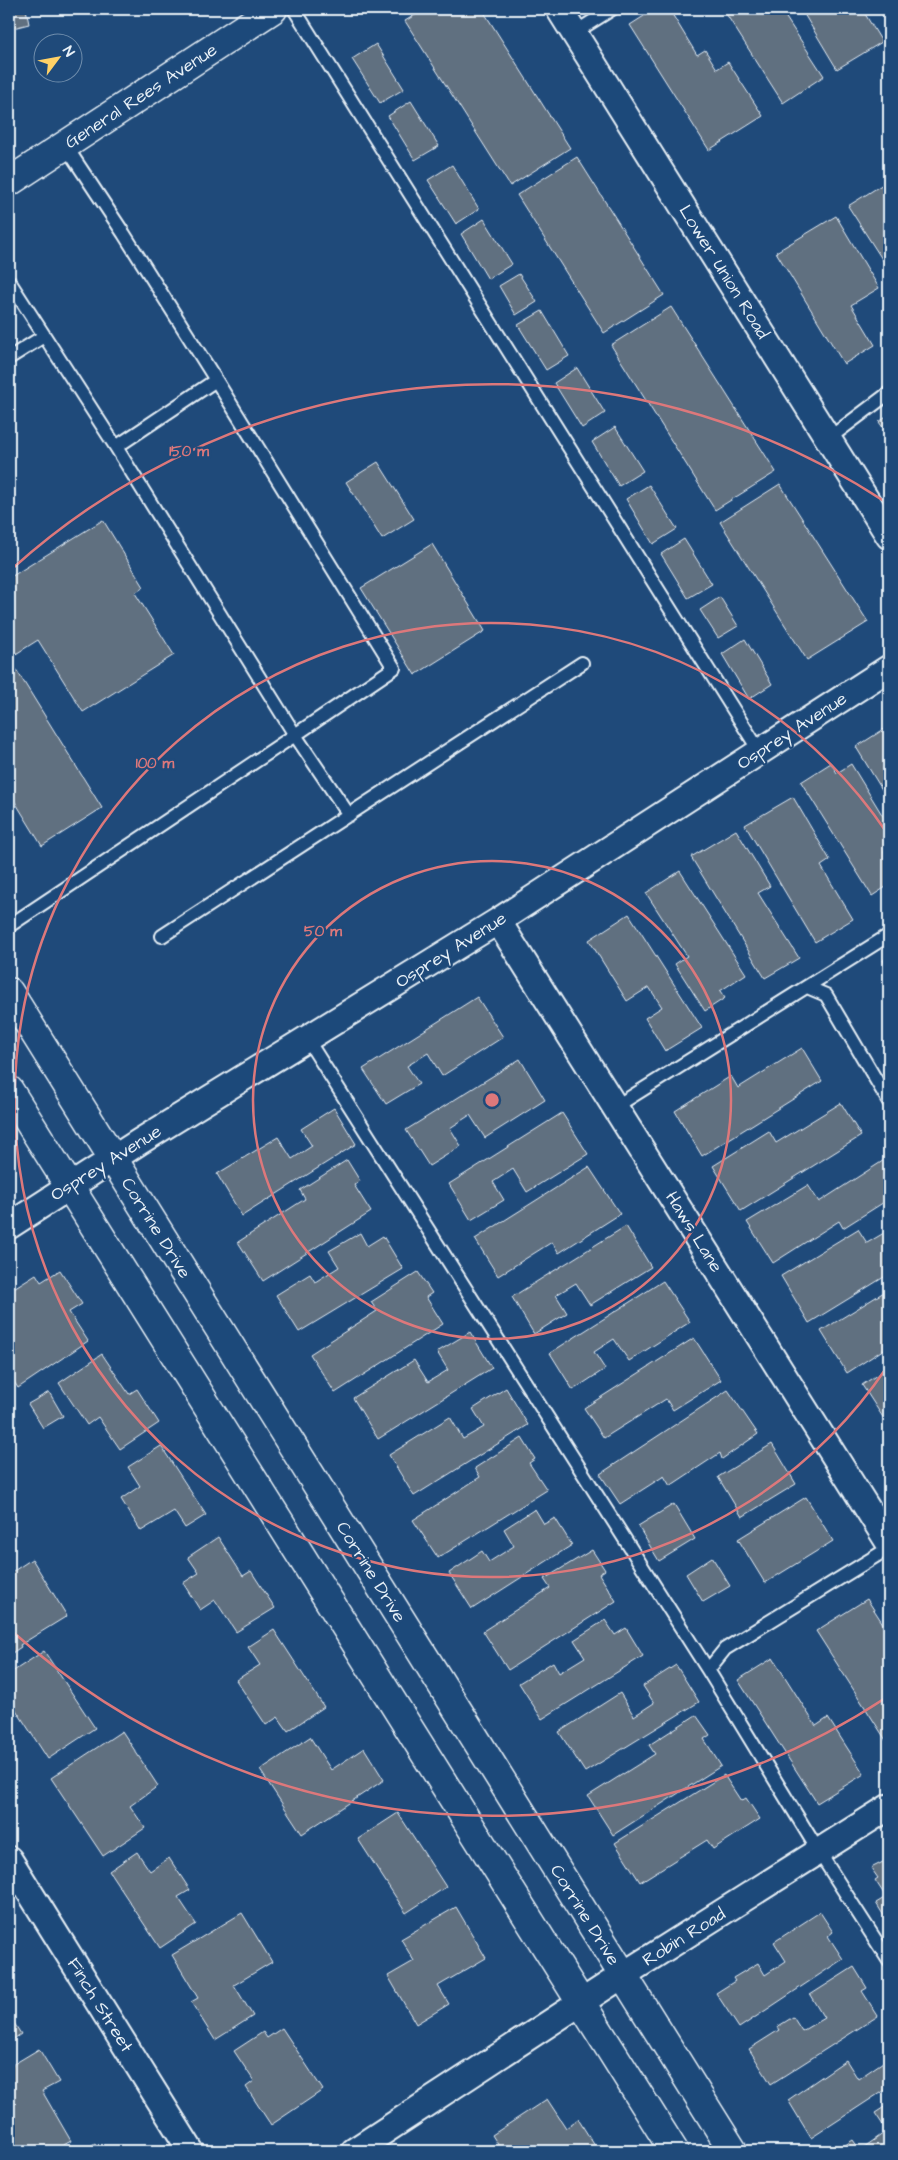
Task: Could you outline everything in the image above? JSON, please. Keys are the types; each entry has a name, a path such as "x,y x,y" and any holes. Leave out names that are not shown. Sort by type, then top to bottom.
{"street":[{"name":"General Rees Avenue","path":"9,182 273,9"},
{"name":"Lower Union Road","path":"559,9 889,536"},
{"name":"Osprey Avenue","path":"9,1226 112,1158 498,921 889,668"},
{"name":"Haws Lane","path":"498,921 889,1543"},
{"name":"Corrine Drive","path":"9,992 733,2151"},
{"path":"9,1090 674,2151"},
{"name":"Robin Road","path":"354,2151 623,1975 889,1807"},
{"name":"Finch Street","path":"9,1859 191,2151"}],"lane":[{"path":"294,9 760,752"},
{"path":"574,33 612,9"},
{"path":"9,926 394,668 124,234 65,146"},
{"path":"9,281 116,447 295,735 349,814"},
{"path":"9,358 44,336"},
{"path":"116,447 216,380"},
{"path":"828,439 889,393"},
{"path":"162,936 582,663"},
{"path":"616,1107 889,935"},
{"path":"807,987 826,995 889,1102"},
{"path":"307,1039 708,1670 819,1852 889,1960"},
{"path":"708,1670 725,1649 889,1548"}],"building":[{"path":"9,9 26,9 29,24 9,29"},
{"path":"425,9 482,9 570,148 510,186 405,21"},
{"path":"655,9 669,9 697,55 705,50 717,69 728,62 763,116 709,150 630,25"},
{"path":"723,9 783,9 781,10 824,76 783,103"},
{"path":"801,9 862,9 882,42 837,69"},
{"path":"879,9 889,9 889,26"},
{"path":"376,44 404,89 380,103 352,59"},
{"path":"411,101 439,146 415,160 388,116"},
{"path":"577,157 664,295 604,333 517,195"},
{"path":"452,165 479,209 456,224 428,180"},
{"path":"888,181 889,183 889,270 848,206"},
{"path":"836,216 879,288 851,305 875,345 844,364 776,252"},
{"path":"484,219 512,264 488,279 461,234"},
{"path":"519,274 537,302 516,315 499,286"},
{"path":"671,307 776,472 715,510 611,345"},
{"path":"542,311 569,356 546,370 518,325"},
{"path":"577,368 605,413 582,428 554,383"},
{"path":"889,415 889,436 879,422"},
{"path":"615,427 643,471 619,486 592,442"},
{"path":"378,462 414,519 382,539 346,482"},
{"path":"780,484 868,622 807,660 720,522"},
{"path":"649,485 677,529 653,544 626,499"},
{"path":"103,520 144,587 135,593 174,655 83,712 38,640 11,657 9,652 9,589 13,586 9,578"},
{"path":"684,539 712,584 688,598 661,554"},
{"path":"432,544 485,631 415,675 361,588"},
{"path":"720,597 738,626 718,638 700,610"},
{"path":"745,639 772,684 749,699 722,654"},
{"path":"9,658 102,808 42,846 9,792"},
{"path":"889,726 889,801 856,747"},
{"path":"831,763 837,773 851,764 889,826 889,849 884,852 889,861 889,885 872,896 801,782"},
{"path":"793,797 830,860 821,866 853,919 815,942 745,825"},
{"path":"736,830 770,886 758,893 799,958 765,978 691,857"},
{"path":"680,871 746,974 720,991 725,998 705,1011 675,964 687,956 646,893"},
{"path":"629,914 702,1028 665,1051 645,1018 662,1007 649,987 627,1001 589,940"},
{"path":"889,958 889,977 883,960"},
{"path":"477,997 503,1037 442,1076 428,1053 407,1066 419,1084 386,1104 363,1069"},
{"path":"802,1048 822,1081 702,1156 675,1111 731,1076 738,1088"},
{"path":"520,1059 545,1100 485,1138 470,1115 450,1128 461,1146 429,1166 406,1130"},
{"path":"841,1103 861,1136 741,1211 713,1166 769,1131 776,1143"},
{"path":"334,1108 356,1144 242,1216 217,1174 278,1137 292,1159 312,1146 301,1129"},
{"path":"562,1113 588,1154 527,1192 513,1169 493,1182 504,1200 471,1220 449,1184"},
{"path":"889,1157 889,1199 843,1228 839,1221 773,1263 747,1222 808,1185 819,1202"},
{"path":"347,1160 360,1181 354,1185 371,1212 263,1281 238,1242 305,1199 300,1190"},
{"path":"589,1167 620,1214 559,1253 552,1242 498,1276 475,1239"},
{"path":"626,1226 651,1267 590,1305 576,1283 556,1295 567,1313 534,1334 512,1297"},
{"path":"858,1229 867,1243 889,1230 889,1274 809,1323 781,1276"},
{"path":"360,1233 367,1246 383,1236 403,1269 299,1332 276,1295 310,1274 315,1282 339,1267 329,1251"},
{"path":"60,1270 82,1304 69,1312 88,1341 18,1388 9,1374 9,1303 13,1301 9,1291 36,1274 41,1282"},
{"path":"418,1272 432,1293 426,1297 443,1324 335,1393 310,1354 377,1311 371,1302"},
{"path":"663,1281 690,1322 629,1361 614,1339 594,1352 605,1369 573,1390 550,1353"},
{"path":"889,1289 889,1346 847,1373 821,1331"},
{"path":"470,1332 492,1368 378,1439 353,1398 414,1360 428,1382 448,1370 437,1352"},
{"path":"694,1338 721,1380 673,1410 666,1399 604,1438 584,1408"},
{"path":"102,1354 129,1394 137,1389 159,1423 120,1449 98,1417 87,1425 59,1383"},
{"path":"889,1367 889,1424 888,1425 862,1385"},
{"path":"506,1388 528,1425 414,1496 389,1455 450,1417 463,1439 484,1427 473,1409"},
{"path":"728,1390 758,1434 722,1459 720,1453 670,1486 664,1476 620,1504 600,1474"},
{"path":"49,1392 63,1416 43,1428 28,1404"},
{"path":"522,1438 535,1459 529,1463 547,1490 438,1558 413,1520 480,1477 475,1468"},
{"path":"772,1444 796,1484 742,1517 718,1477"},
{"path":"161,1446 206,1515 185,1528 174,1511 141,1531 121,1499 140,1486 128,1467"},
{"path":"806,1497 833,1541 765,1583 738,1539"},
{"path":"674,1504 695,1539 659,1561 638,1526"},
{"path":"535,1509 544,1524 555,1518 572,1545 472,1609 449,1573 482,1551 489,1562 514,1546 504,1529"},
{"path":"218,1537 243,1576 251,1571 275,1608 236,1632 215,1600 200,1610 183,1583 199,1573 188,1557"},
{"path":"592,1550 605,1570 599,1574 616,1601 508,1670 483,1631 550,1588 544,1579"},
{"path":"712,1557 730,1586 703,1602 686,1574"},
{"path":"32,1559 67,1616 20,1645 21,1647 9,1655 9,1574"},
{"path":"867,1599 889,1633 889,1745 816,1631"},
{"path":"605,1620 615,1635 626,1628 643,1656 542,1719 519,1683 553,1662 559,1673 585,1657 574,1640"},
{"path":"274,1630 324,1707 288,1731 278,1717 266,1725 236,1680 260,1665 248,1647"},
{"path":"44,1651 95,1728 48,1759 9,1699 9,1674"},
{"path":"773,1658 816,1726 828,1718 864,1774 817,1803 738,1680"},
{"path":"676,1665 699,1702 585,1772 559,1732 620,1693 634,1716 654,1703 643,1686"},
{"path":"696,1715 710,1735 704,1739 721,1766 613,1835 588,1796 655,1754 649,1745"},
{"path":"122,1731 158,1786 130,1806 145,1828 103,1856 51,1778"},
{"path":"310,1737 331,1770 364,1748 384,1780 302,1834 260,1770"},
{"path":"724,1775 741,1801 746,1798 760,1819 713,1849 707,1840 640,1882 615,1843"},
{"path":"398,1813 446,1887 406,1913 358,1839"},
{"path":"137,1852 150,1871 169,1858 190,1890 178,1897 196,1924 160,1948 109,1871"},
{"path":"889,1859 889,1924 876,1903 886,1897 875,1880 878,1878 871,1868"},
{"path":"456,1907 486,1958 438,1986 449,2004 416,2024 388,1976 414,1961 401,1939"},
{"path":"820,1912 833,1932 828,1936 843,1959 739,2028 716,1993 735,1981 733,1978 758,1963 765,1975 786,1961 774,1942"},
{"path":"242,1913 272,1962 234,1985 253,2016 215,2040 191,2002 198,1998 172,1955"},
{"path":"854,1967 867,1988 862,1991 878,2016 771,2084 749,2049 779,2030 777,2027 793,2017 802,2031 824,2018 810,1995"},
{"path":"9,2015 21,2034 9,2042"},
{"path":"282,2028 323,2090 271,2125 246,2087 254,2081 234,2051 263,2032 267,2038"},
{"path":"39,2049 59,2082 42,2091 71,2141 53,2151 9,2151 9,2067"},
{"path":"889,2058 889,2087 811,2138 788,2100 846,2060 858,2079"},
{"path":"547,2099 566,2128 578,2119 595,2146 587,2151 502,2151 492,2135"},
{"path":"889,2104 889,2151 836,2151 853,2140 860,2150 887,2131 875,2113"},
{"path":"95,2143 100,2151 83,2151"}]}
